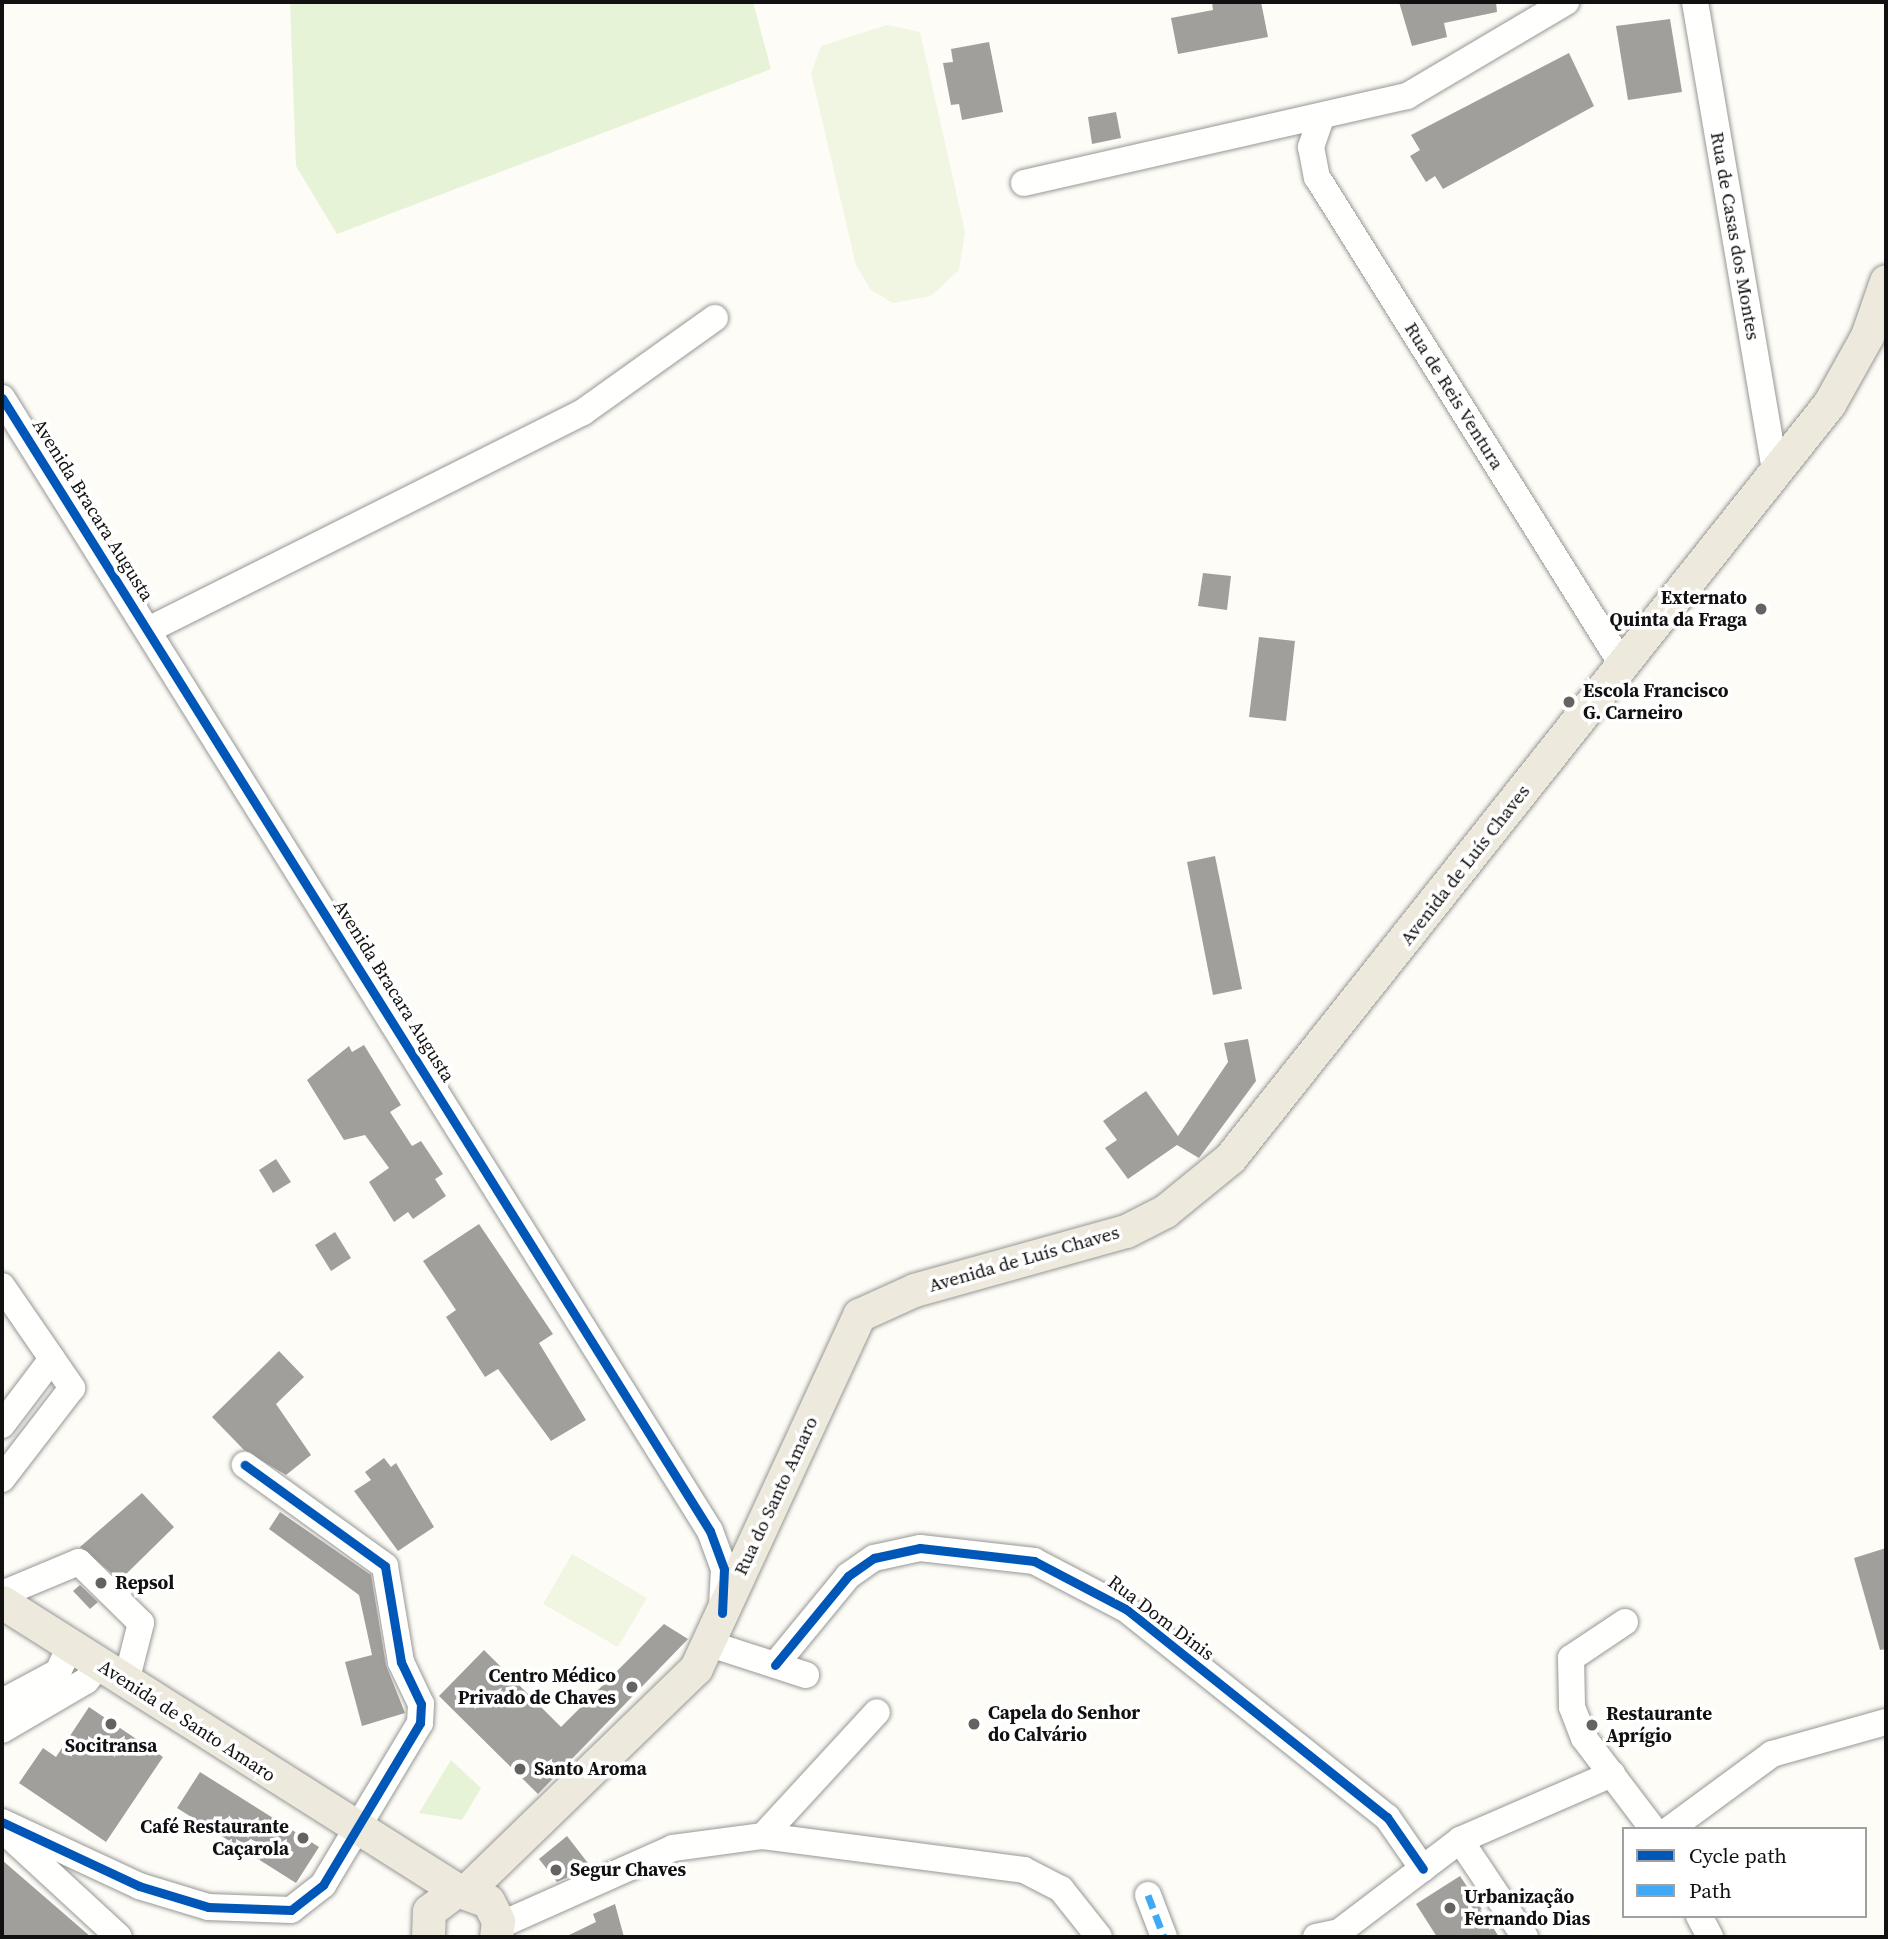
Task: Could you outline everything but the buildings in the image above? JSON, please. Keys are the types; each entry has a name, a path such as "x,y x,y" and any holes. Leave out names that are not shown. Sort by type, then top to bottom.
{"main road":[{"name":"Avenida de Luís Chaves","path":"914,1290 1105,1239 1186,1196 1245,1142 1829,404 1867,336 1886,281"},
{"name":"Rua do Santo Amaro","path":"426,1932 436,1901 462,1890 527,1837 688,1677 710,1644 774,1508 854,1323 875,1304 914,1290"},
{"name":"Avenida de Santo Amaro","path":"2,1602 364,1836 462,1890 488,1901 497,1928"},
{"name":"Avenida de Santo Amaro","path":"364,1836 426,1932"},
{"name":"Rua do Santo Amaro","path":"497,1928 527,1837"}],"street":[{"path":"1024,183 1321,118 1435,84 1566,2"},
{"name":"Rua de Casas dos Montes","path":"1695,2 1775,471"},
{"name":"Rua de Reis Ventura","path":"1321,118 1311,146 1317,177 1623,666"},
{"path":"148,630 583,412 715,318"},
{"name":"Avenida Bracara Augusta","path":"2,398 710,1531 724,1569 722,1614"},
{"path":"2,1286 72,1388 2,1479"},
{"path":"2,1425 52,1359"},
{"path":"2,1822 139,1886 208,1907 281,1912 316,1895 364,1836 420,1723 421,1704 401,1662 385,1566 245,1465"},
{"path":"710,1531 742,1537 774,1508"},
{"name":"Rua Dom Dinis","path":"775,1665 848,1576 874,1558 920,1548 981,1550 1034,1561 1126,1609 1387,1817 1423,1869"},
{"path":"2,1594 79,1562 141,1623 112,1673 86,1681 2,1730"},
{"path":"1625,1622 1571,1658 1572,1707 1584,1738 1652,1827"},
{"path":"710,1644 806,1675"},
{"path":"2,1702 58,1672 70,1646"},
{"path":"763,1836 877,1712"},
{"path":"1673,1827 1772,1754 1886,1722"},
{"path":"1331,1935 1461,1840 1612,1774"},
{"path":"2,1829 119,1937"},
{"path":"497,1928 673,1848 763,1836 1024,1870 1061,1889 1099,1937"},
{"path":"1461,1840 1525,1937"},
{"path":"1148,1895 1164,1937"},
{"path":"1700,1918 1710,1937"}],"green space":[{"path":"290,2 753,2 771,69 337,234 296,166"},
{"path":"887,25 920,32 965,232 959,270 931,296 893,303 871,290 856,265 811,73 821,46"},
{"path":"572,1554 647,1598 618,1647 543,1604"},
{"path":"451,1760 481,1788 462,1820 419,1813"}],"marked path":[{"path":"1148,1895 1164,1937"}],"cycle path":[{"path":"2,398 710,1531 724,1569 722,1613"},
{"path":"2,1822 139,1886 208,1907 291,1910 323,1885 420,1723 421,1704 401,1662 385,1566 245,1465"},
{"path":"775,1665 848,1576 874,1558 920,1548 1034,1561 1126,1609 1387,1817 1423,1869"}],"place":[{"name":"Externato Quinta da Fraga","path":"1761,609"},
{"name":"Escola Francisco G. Carneiro","path":"1569,702"},
{"name":"Repsol","path":"101,1583"},
{"name":"Centro Médico Privado de Chaves","path":"632,1687"},
{"name":"Socitransa","path":"111,1724"},
{"name":"Capela do Senhor do Calvário","path":"974,1724"},
{"name":"Restaurante Aprígio","path":"1592,1725"},
{"name":"Santo Aroma","path":"520,1769"},
{"name":"Café Restaurante Caçarola","path":"303,1838"},
{"name":"Segur Chaves","path":"556,1870"},
{"name":"Urbanização Fernando Dias","path":"1450,1908"}]}
